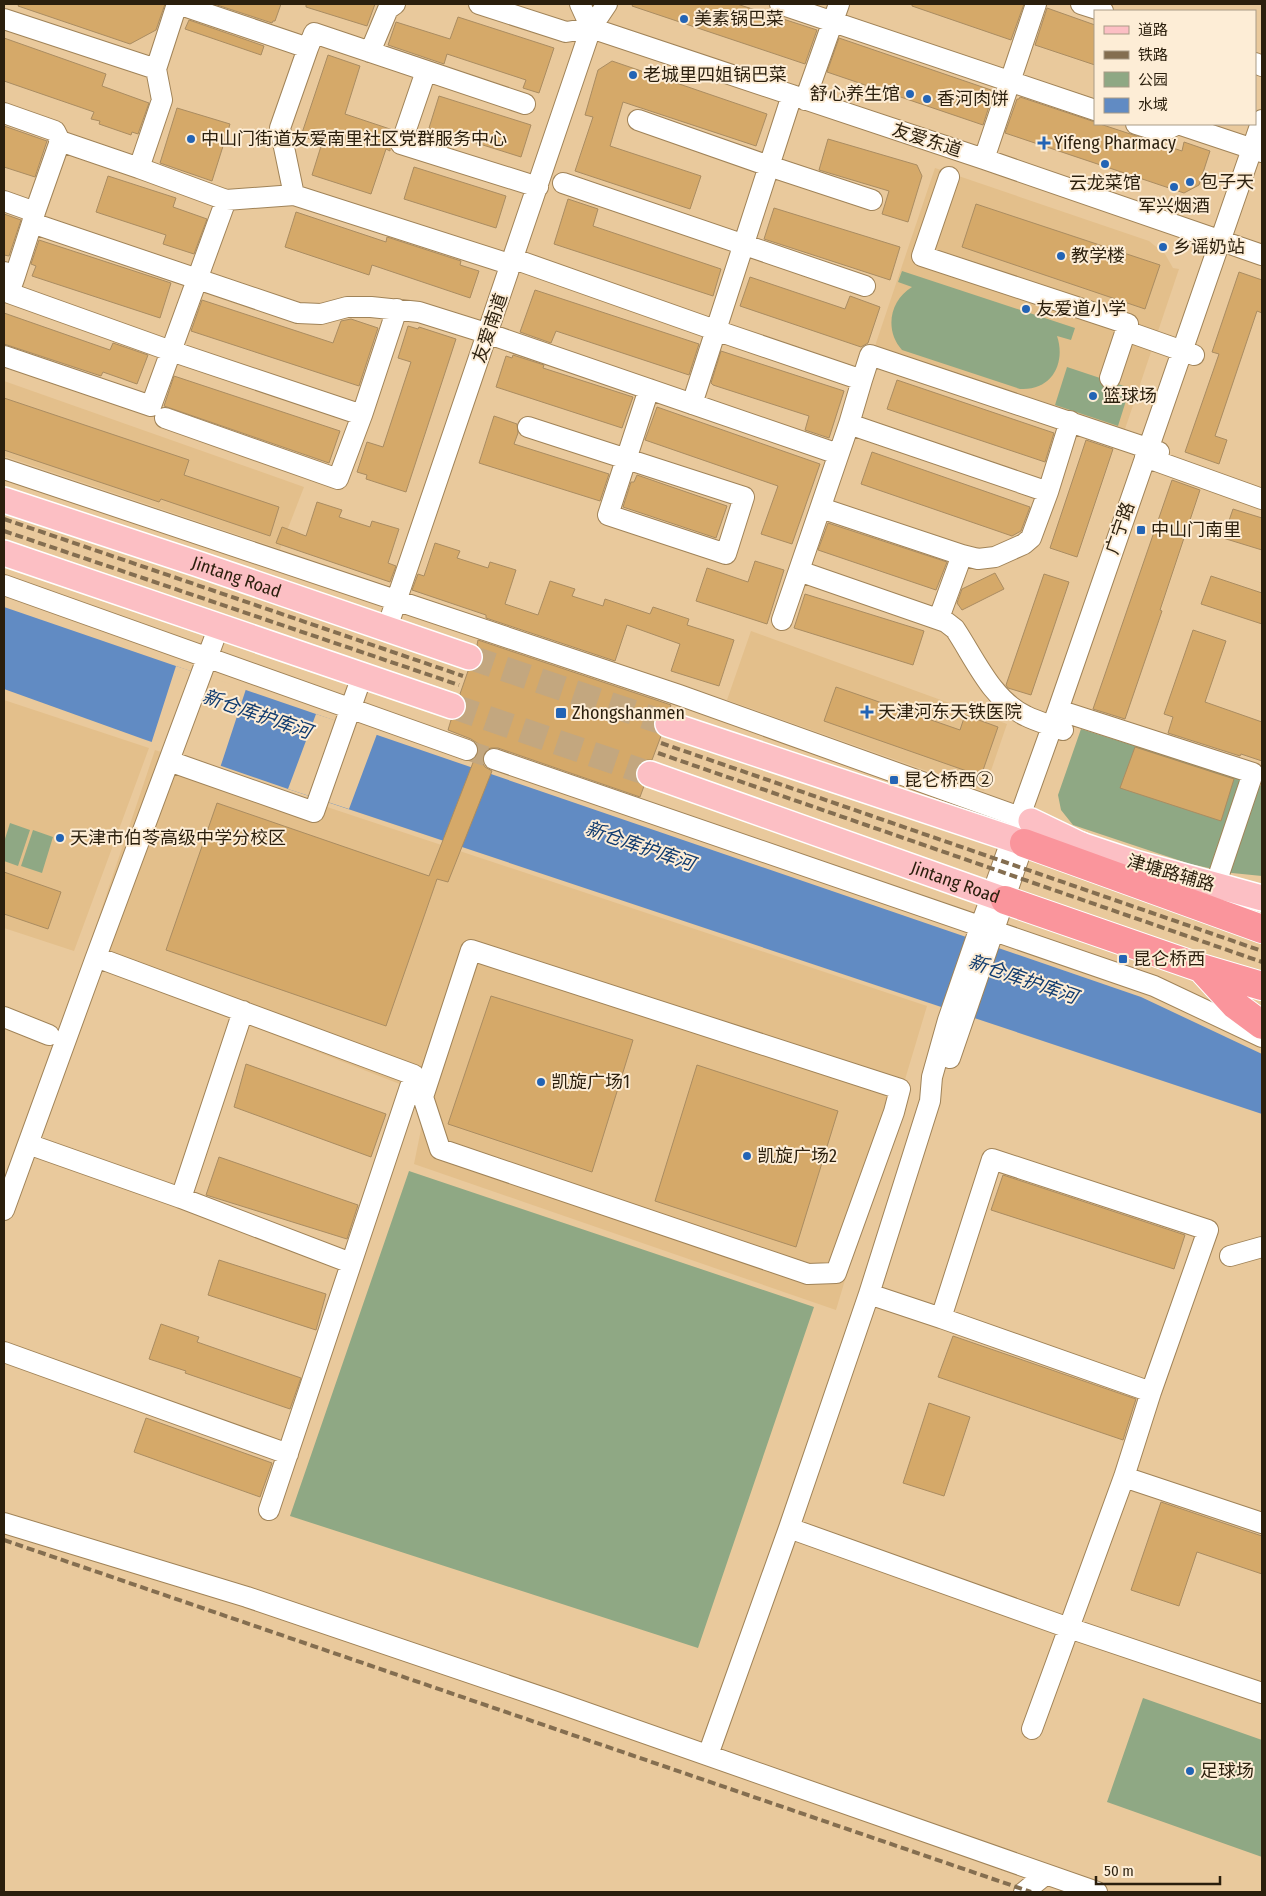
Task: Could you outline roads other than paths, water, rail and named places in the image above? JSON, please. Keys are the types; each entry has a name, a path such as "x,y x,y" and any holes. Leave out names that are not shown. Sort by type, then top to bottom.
{"highway":[{"path":"1021,830 1257,926"},
{"name":"Jintang Road","path":"998,897 1201,968 1262,986"},
{"path":"1201,968 1262,1002"},
{"path":"1201,968 1235,1005 1262,1025"}],"main road":[{"name":"Jintang Road","path":"4,500 469,657"},
{"path":"4,553 452,706"},
{"path":"668,724 1021,830"},
{"name":"Jintang Road","path":"650,774 998,897"},
{"name":"津塘路辅路","path":"1021,830 1081,845 1215,886 1262,898"}],"street":[{"path":"139,168 162,100 156,69 178,4 308,48"},
{"path":"370,52 388,10 395,4"},
{"path":"479,4 566,32 591,28 580,4"},
{"name":"友爱南道","path":"387,628 489,334 591,28 607,4"},
{"path":"780,4 836,13 1011,83 1094,110"},
{"path":"984,159 1036,4"},
{"path":"1081,4 1100,10"},
{"path":"692,404 768,166 836,13"},
{"path":"4,19 156,69"},
{"name":"友爱东道","path":"591,28 984,159 1262,255"},
{"path":"294,195 280,128 314,33 525,104"},
{"path":"426,71 401,144 538,187"},
{"path":"4,113 55,131 60,141 226,200 294,195 513,262 862,380"},
{"path":"638,120 872,200"},
{"name":"广宁路","path":"708,1755 789,1528 869,1294 930,1101 932,1077 955,1022 1259,151 1262,120"},
{"path":"1139,125 1162,132 1176,125"},
{"path":"1181,125 1259,151"},
{"path":"60,141 34,218 10,274 9,293 171,351 362,415"},
{"path":"949,177 922,256 1128,324 1110,378"},
{"path":"563,183 865,286"},
{"path":"4,356 151,406 226,200"},
{"path":"4,201 34,218 197,279 298,313 321,314 347,306 419,312 489,334 838,454"},
{"path":"165,418 338,479 362,415 397,309"},
{"path":"1126,331 1188,353"},
{"path":"782,620 849,424 870,355 1070,421 1262,498"},
{"path":"528,427 626,460 744,497 726,554 608,515 626,460 649,389"},
{"path":"820,508 962,555 978,559 996,557 1024,544 1031,538 1048,492 1070,421"},
{"path":"849,424 1048,492"},
{"path":"4,469 688,699 1021,830"},
{"path":"938,618 962,555"},
{"path":"799,571 938,618 955,629 1001,698 1026,716 1061,720 1257,775 1215,886"},
{"path":"4,585 467,750"},
{"path":"4,1210 219,626"},
{"path":"172,754 314,812 362,676"},
{"path":"494,759 985,933 1154,986 1262,1037"},
{"path":"900,1090 894,1112 836,1273 808,1274 440,1150 423,1097 471,950 900,1090 930,1101"},
{"path":"96,957 414,1075 270,1510"},
{"path":"182,1198 243,1011"},
{"path":"4,1016 49,1035"},
{"path":"28,1144 182,1198 351,1263"},
{"path":"942,1318 992,1159 1208,1230 1151,1392 1124,1476 1032,1729"},
{"path":"1230,1256 1262,1247"},
{"path":"869,1294 1151,1392"},
{"path":"4,1352 288,1454"},
{"path":"1124,1476 1262,1523"},
{"path":"4,1523 248,1598 553,1701 1097,1892"},
{"path":"789,1528 1069,1628 1262,1693"},
{"path":"1024,1892 1045,1875"}],"water":[{"name":"新仓库护库河","path":"4,607 1141,997 1262,1054 1262,1114 288,789 4,689"}],"tunnel":[{"path":"469,657 668,724"},
{"path":"452,706 650,774"},
{"path":"467,750 494,759"}],"railway":[{"path":"4,519 463,676"},
{"path":"4,531 459,685"},
{"path":"661,743 1262,951"},
{"path":"658,753 1262,962"},
{"path":"4,1540 1031,1892"}],"place":[{"name":"美素锅巴菜","path":"684,19"},
{"name":"老城里四姐锅巴菜","path":"633,75"},
{"name":"舒心养生馆","path":"910,94"},
{"name":"香河肉饼","path":"927,99"},
{"name":"中山门街道友爱南里社区党群服务中心","path":"191,139"},
{"name":"Yifeng Pharmacy","path":"1044,143"},
{"name":"云龙菜馆","path":"1105,164"},
{"name":"包子天","path":"1190,182"},
{"name":"军兴烟酒","path":"1174,187"},
{"name":"乡谣奶站","path":"1163,247"},
{"name":"教学楼","path":"1061,256"},
{"name":"友爱道小学","path":"1026,309"},
{"name":"篮球场","path":"1093,396"},
{"name":"中山门南里","path":"1141,530"},
{"name":"天津河东天铁医院","path":"867,712"},
{"name":"Zhongshanmen","path":"561,713"},
{"name":"昆仑桥西②","path":"894,780"},
{"name":"天津市伯苓高级中学分校区","path":"60,838"},
{"name":"昆仑桥西","path":"1123,959"},
{"name":"凯旋广场1","path":"541,1082"},
{"name":"凯旋广场2","path":"747,1156"},
{"name":"足球场","path":"1190,1771"}]}
